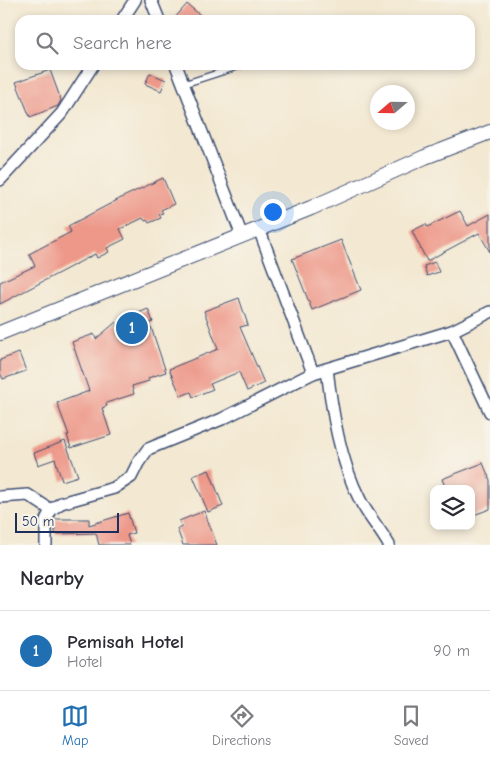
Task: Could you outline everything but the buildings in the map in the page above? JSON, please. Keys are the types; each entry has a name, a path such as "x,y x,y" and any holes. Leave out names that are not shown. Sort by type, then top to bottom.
{"street":[{"path":"125,15 135,0"},
{"path":"151,0 157,15"},
{"path":"0,180 62,113 90,70"},
{"path":"178,70 242,236"},
{"path":"0,333 311,208 425,157 490,132"},
{"path":"259,229 313,373"},
{"path":"46,545 46,520 51,510 60,503 114,488 131,477 148,449 222,419 313,373 452,331 490,312"},
{"path":"452,331 490,412"},
{"path":"327,369 332,407 353,485 389,545"},
{"path":"0,497 28,495 51,510"}],"lane":[{"path":"184,84 227,70"}],"place":[{"name":"Pemisah Hotel","path":"132,328"}]}
